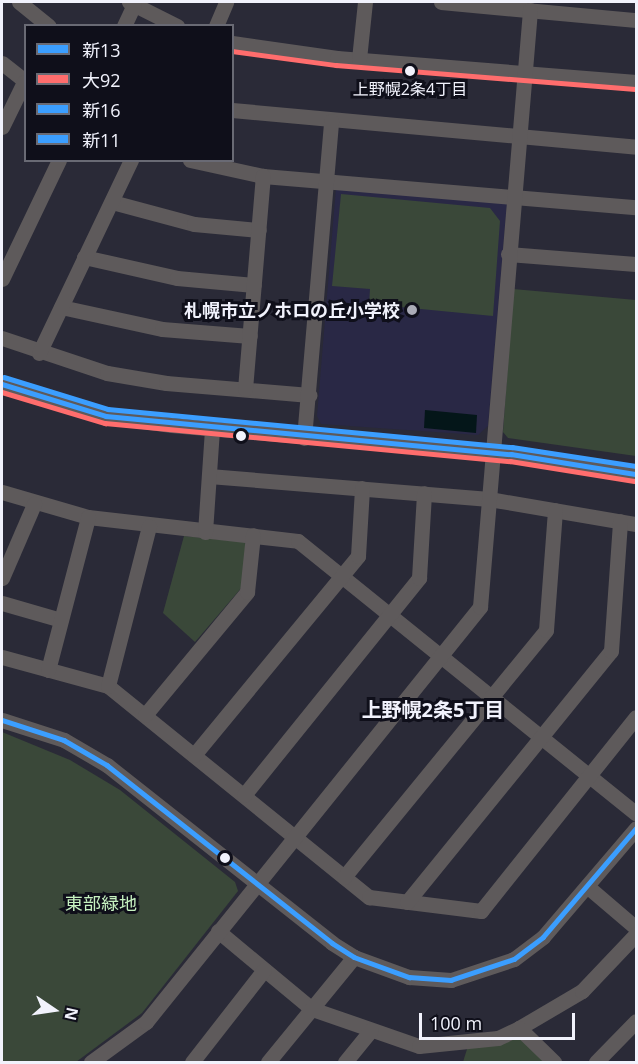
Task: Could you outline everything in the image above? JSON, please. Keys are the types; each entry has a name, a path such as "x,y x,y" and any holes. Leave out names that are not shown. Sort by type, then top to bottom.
{"street":[{"path":"19,2 46,24"},
{"path":"217,24 226,2"},
{"path":"359,59 365,2"},
{"path":"441,2 500,4 530,10 566,7 636,20"},
{"path":"125,24 131,3 173,24"},
{"path":"91,1062 115,1047 146,1022 480,607 530,10"},
{"path":"234,43 276,52 636,82"},
{"path":"2,63 24,81"},
{"path":"2,127 24,84"},
{"path":"234,110 518,139 636,147"},
{"path":"304,438 331,121"},
{"path":"2,279 58,162"},
{"path":"39,353 130,162"},
{"path":"199,162 264,176 636,207"},
{"path":"245,389 264,176"},
{"path":"112,202 194,224 259,230"},
{"path":"508,254 636,264"},
{"path":"84,257 177,278 254,285"},
{"path":"61,307 162,329 250,336"},
{"path":"2,338 39,353 107,373 166,383 309,395"},
{"path":"2,384 106,416 304,438 493,453 636,474"},
{"path":"205,532 212,428"},
{"path":"209,476 489,499 636,524"},
{"path":"194,755 358,556 363,488"},
{"path":"2,492 34,504 88,517 149,526 298,541 636,814"},
{"path":"244,795 419,578 424,493"},
{"path":"2,578 34,504"},
{"path":"344,877 546,630 555,510"},
{"path":"48,670 88,517"},
{"path":"407,902 611,651 620,521"},
{"path":"108,686 149,526"},
{"path":"145,715 247,592 253,535"},
{"path":"2,603 61,620"},
{"path":"2,657 108,686 369,897 481,911 636,717"},
{"path":"2,720 64,740 107,765 354,957 409,977 451,980 485,972 514,959 543,937 636,828"},
{"path":"588,887 636,928"},
{"path":"218,931 312,1009 419,1046 498,1038 519,1028 582,991 636,934"},
{"path":"268,1062 354,957"},
{"path":"192,1062 264,970"},
{"path":"596,1062 636,1021"},
{"path":"519,1028 554,1062"},
{"path":"345,1062 371,1030"},
{"path":"115,1047 119,1062"}],"shaded area":[{"name":"札幌市立ノホロの丘小学校","path":"336,188 507,203 488,426 478,435 321,424 317,416"},
{"path":"425,410 477,415 476,433 424,428"}],"green space":[{"path":"341,194 490,208 500,221 493,316 369,304 370,289 332,286"},
{"path":"513,289 636,300 636,456 508,438 503,432"},
{"path":"184,536 244,542 248,547 243,586 195,642 163,613"},
{"name":"東部緑地","path":"2,732 70,760 120,790 235,882 238,891 142,1013 76,1062 2,1062"},
{"path":"516,1033 546,1062 463,1062 468,1046"}],"transit line":[{"name":"大92","path":"234,51 336,65 635,89"},
{"name":"新16","path":"4,377 108,409 512,447 636,466"},
{"name":"新13","path":"2,384 106,416 511,454 636,474"},
{"name":"大92","path":"2,392 105,423 510,461 635,481"},
{"name":"新11","path":"2,720 64,740 107,765 332,943 354,957 409,977 451,980 514,959 543,937 636,828"}],"place":[{"name":"上野幌2条4丁目","path":"410,71"},
{"name":"札幌市立ノホロの丘小学校","path":"412,310"}],"district":[{"name":"上野幌2条5丁目","path":"433,709"}]}
